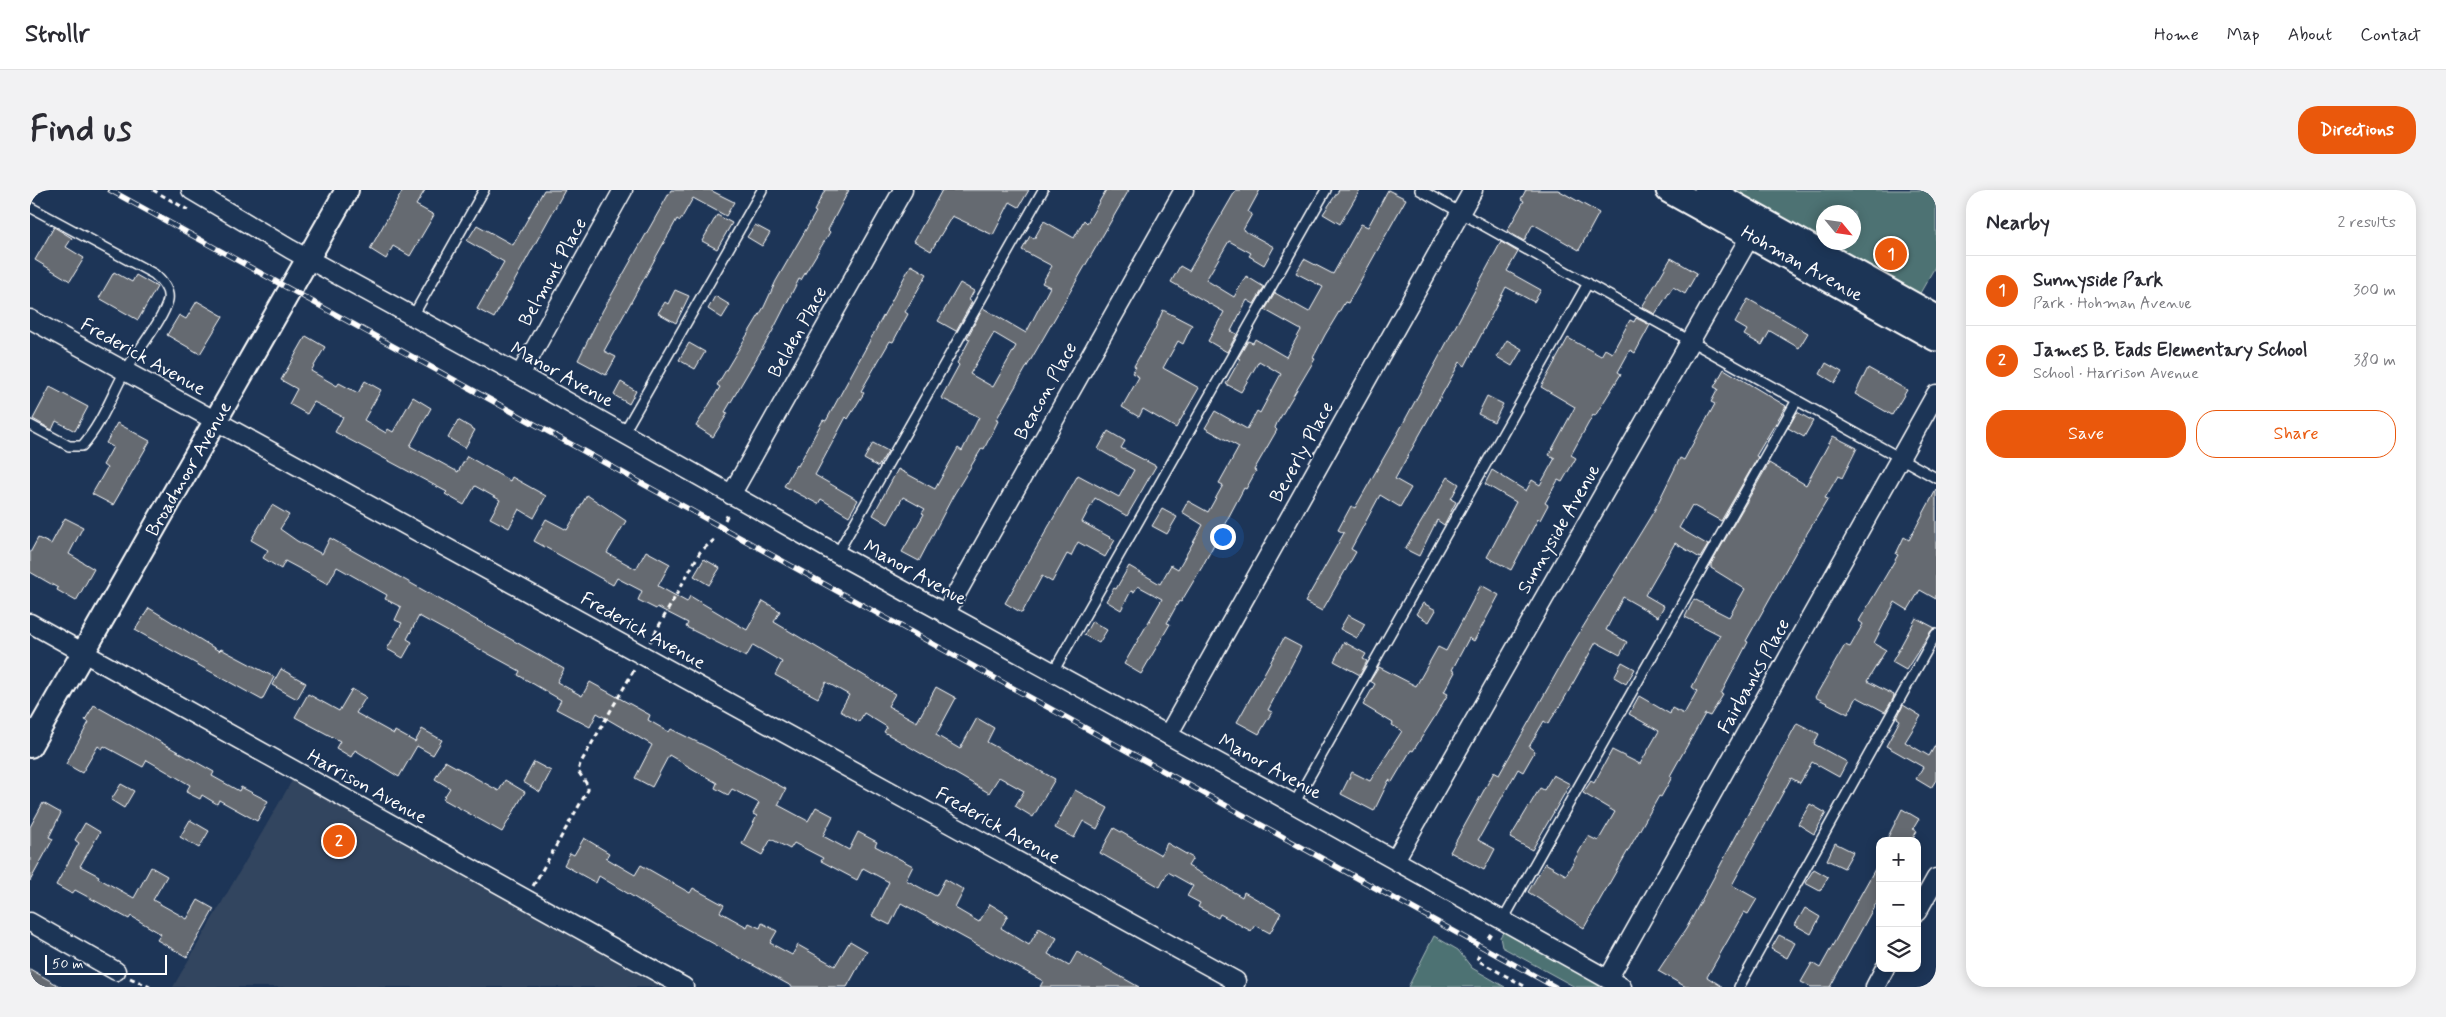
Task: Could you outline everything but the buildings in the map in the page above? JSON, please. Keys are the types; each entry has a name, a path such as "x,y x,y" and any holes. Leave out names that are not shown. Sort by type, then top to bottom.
{"main road":[{"name":"Hohman Avenue","path":"1669,190 1755,227 1936,318"},
{"name":"Hohman Avenue","path":"1707,190 1755,227 1936,338"}],"street":[{"name":"Broadmoor Avenue","path":"30,746 346,190"},
{"name":"Belmont Place","path":"520,375 624,190"},
{"name":"Belden Place","path":"731,495 903,190"},
{"name":"Beacon Place","path":"945,614 1184,190"},
{"name":"Beverly Place","path":"1168,735 1473,190"},
{"name":"Manor Avenue","path":"200,192 308,259 520,375 945,614 1395,860 1497,927 1615,983"},
{"name":"Sunnyside Avenue","path":"1395,860 1755,227"},
{"name":"Frederick Avenue","path":"30,319 1235,984"},
{"name":"Fairbanks Place","path":"1615,983 1936,394"},
{"name":"Harrison Avenue","path":"30,624 684,987"},
{"path":"1921,905 1936,878"},
{"path":"30,922 116,971"},
{"path":"1875,987 1883,972"}],"lane":[{"path":"413,316 484,190"},
{"path":"623,434 762,190"},
{"path":"837,554 1043,190"},
{"path":"1053,672 1326,190"},
{"path":"1420,190 1936,478"},
{"path":"30,207 154,274 166,287 168,300 154,327 125,371 91,436 82,446 69,446 30,425"},
{"path":"1294,804 1588,283"},
{"path":"1497,927 1797,400"},
{"path":"1739,987 1936,634"}],"path":[{"path":"647,647 700,552 714,540"},
{"path":"533,886 588,790 588,786 578,771 580,764 634,670"},
{"path":"1488,938 1497,927"},
{"path":"1479,955 1477,960 1526,987"},
{"path":"116,971 150,987"}],"shaded area":[{"path":"297,772 684,987 173,987"}],"green space":[{"path":"1731,190 1936,190 1936,265 1919,295 1838,250 1861,250 1861,205 1816,205 1816,238"},
{"path":"1505,930 1607,987 1575,987 1502,947 1500,937"},
{"path":"1434,936 1458,950 1472,968 1505,987 1408,987"}],"railway":[{"path":"110,190 1555,987"}],"place":[{"name":"Sunnyside Park","path":"1891,254"},
{"name":"James B. Eads Elementary School","path":"339,841"}]}
